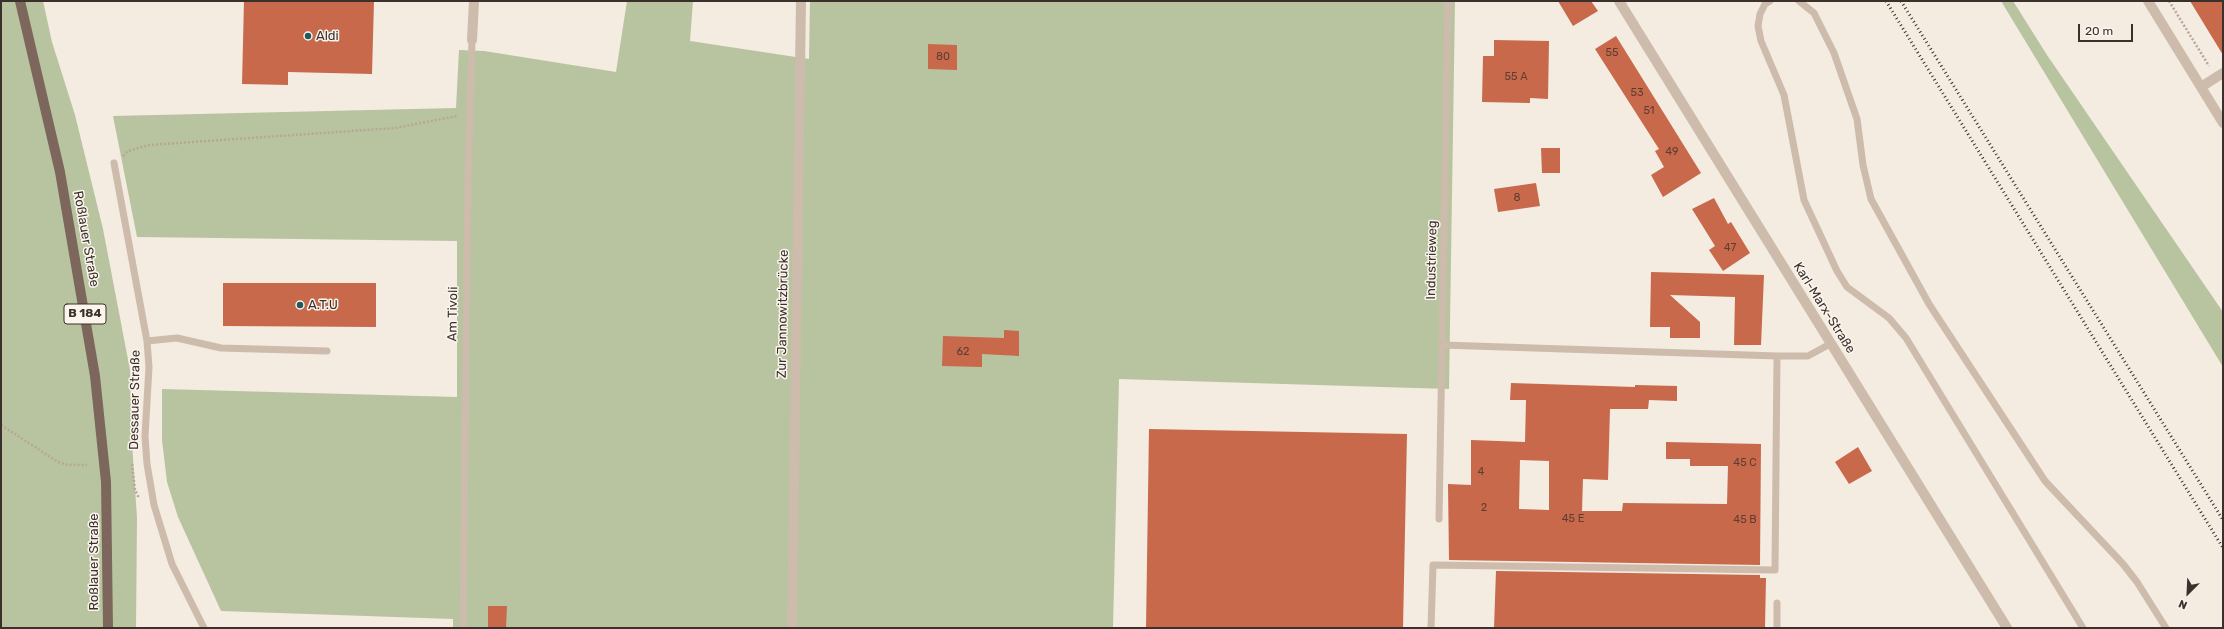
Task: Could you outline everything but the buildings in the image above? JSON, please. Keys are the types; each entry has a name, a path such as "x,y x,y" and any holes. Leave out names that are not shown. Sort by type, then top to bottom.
{"main road":[{"name":"Roßlauer Straße","path":"20,1 60,172 95,376 106,478 108,628"}],"street":[{"name":"Am Tivoli","path":"472,40 474,1"},
{"name":"Zur Jannowitzbrücke","path":"792,628 801,1"},
{"name":"Karl-Marx-Straße","path":"1620,1 1830,344 2007,628"},
{"path":"2148,1 2223,123"},
{"path":"2201,87 2220,75"}],"lane":[{"name":"Industrieweg","path":"1439,519 1448,1"},
{"path":"1770,1 1765,4 1760,14 1758,26 1762,41 1784,95 1804,200 1837,271 1847,287 1888,318 1906,338 2083,628"},
{"path":"1798,1 1814,13 1836,60 1857,119 1863,165 1871,200 1929,304 2045,481 2123,564 2137,582 2166,628"},
{"name":"Am Tivoli","path":"463,628 472,40"},
{"name":"Dessauer Straße","path":"114,163 147,340 149,367 145,436 147,464 154,506 172,564 204,628"},
{"path":"147,340 177,338 221,348 327,351"},
{"path":"1442,345 1808,356 1830,344"},
{"path":"1431,628 1433,565 1775,570 1777,356"},
{"path":"1776,628 1777,603"}],"path":[{"path":"2169,1 2220,75"},
{"path":"114,163 128,151 149,145 395,128 432,123 470,113"},
{"path":"3,426 58,462 68,465 87,465"}],"green space":[{"path":"1,1 43,1 52,42 75,115 103,229 130,370 132,443 137,518 136,628 1,628"},
{"path":"627,1 693,1 690,41 809,59 810,1 1455,1 1449,389 1119,379 1113,628 453,628 453,619 221,611 178,517 167,482 162,440 162,389 457,397 457,241 137,237 113,116 456,108 459,50 484,51 616,72"},
{"path":"2001,1 2013,1 2047,55 2223,312 2223,367"}],"railway":[{"path":"1886,1 2223,548"},
{"path":"1901,1 2223,520"}],"place":[{"name":"Aldi","path":"308,36"},
{"name":"A.T.U","path":"300,305"}]}
